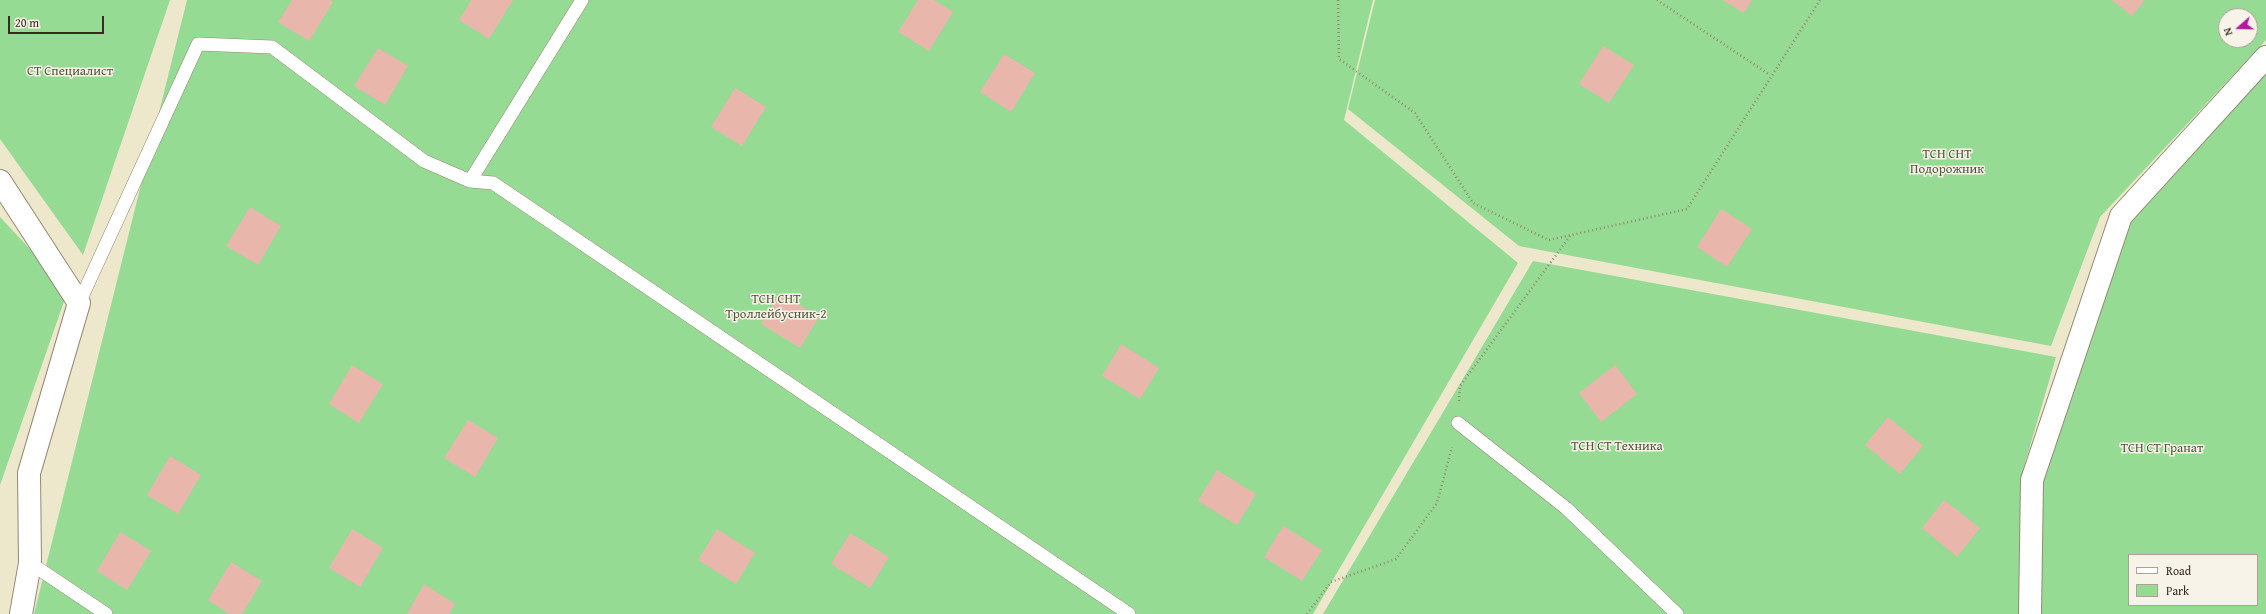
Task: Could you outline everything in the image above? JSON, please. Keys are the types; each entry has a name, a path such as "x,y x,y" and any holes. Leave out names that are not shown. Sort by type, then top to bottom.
{"street":[{"path":"2030,614 2032,480 2121,216 2266,57"},
{"path":"0,181 79,303 29,473 30,563 21,614"}],"lane":[{"path":"470,181 582,0"},
{"path":"79,303 198,44 272,47 424,161 470,181 493,183 1129,614"},
{"path":"1458,423 1566,508 1677,614"},
{"path":"30,563 106,614"}],"path":[{"path":"1338,0 1339,59 1415,113 1472,203 1549,240 1687,209 1770,75 1820,0"},
{"path":"1657,0 1770,75"},
{"path":"1307,614 1331,582 1396,559 1437,503 1458,423 1460,386 1570,236"}],"green space":[{"name":"СТ Специалист","path":"0,0 170,0 83,255 0,139"},
{"name":"ТСН СНТ Троллейбусник-2","path":"187,0 1373,0 1344,120 1518,263 1313,614 34,614"},
{"name":"ТСН СНТ Подорожник","path":"1375,0 2266,0 2266,40 2100,217 2051,346 1519,246 1348,109"},
{"name":"ТСН СТ Гранат","path":"2266,70 2266,614 2041,614 2043,480 2128,222"},
{"path":"0,217 68,290 0,485"},
{"name":"ТСН СТ Техника","path":"1533,261 2056,357 2023,470 2021,614 1323,614"}],"building":[{"path":"292,0 330,0 333,2 309,41 278,22"},
{"path":"471,0 513,0 489,39 459,20"},
{"path":"918,0 934,0 953,12 929,51 898,32"},
{"path":"1722,0 1752,0 1744,13"},
{"path":"2112,0 2145,0 2132,16"},
{"path":"1603,46 1634,65 1609,103 1579,84"},
{"path":"378,48 408,66 385,105 354,86"},
{"path":"1004,54 1035,73 1011,112 980,92"},
{"path":"735,88 766,107 742,146 711,127"},
{"path":"250,207 281,226 258,265 226,246"},
{"path":"1721,209 1752,229 1727,267 1697,247"},
{"path":"780,293 819,317 800,348 761,324"},
{"path":"1121,344 1159,368 1140,399 1102,376"},
{"path":"352,365 383,384 359,423 329,404"},
{"path":"1615,365 1637,394 1601,422 1579,393"},
{"path":"1888,417 1923,446 1900,474 1865,445"},
{"path":"468,420 498,438 475,477 444,458"},
{"path":"170,456 201,475 178,514 147,495"},
{"path":"1217,470 1256,494 1237,525 1198,501"},
{"path":"1944,500 1980,528 1957,557 1922,528"},
{"path":"1283,526 1322,550 1302,581 1264,557"},
{"path":"352,529 383,548 360,587 329,568"},
{"path":"717,529 755,553 736,584 698,560"},
{"path":"120,532 151,551 127,590 97,571"},
{"path":"850,533 889,557 870,588 831,564"},
{"path":"231,562 262,581 242,614 229,614 208,600"},
{"path":"424,584 455,604 449,614 407,614"}]}
